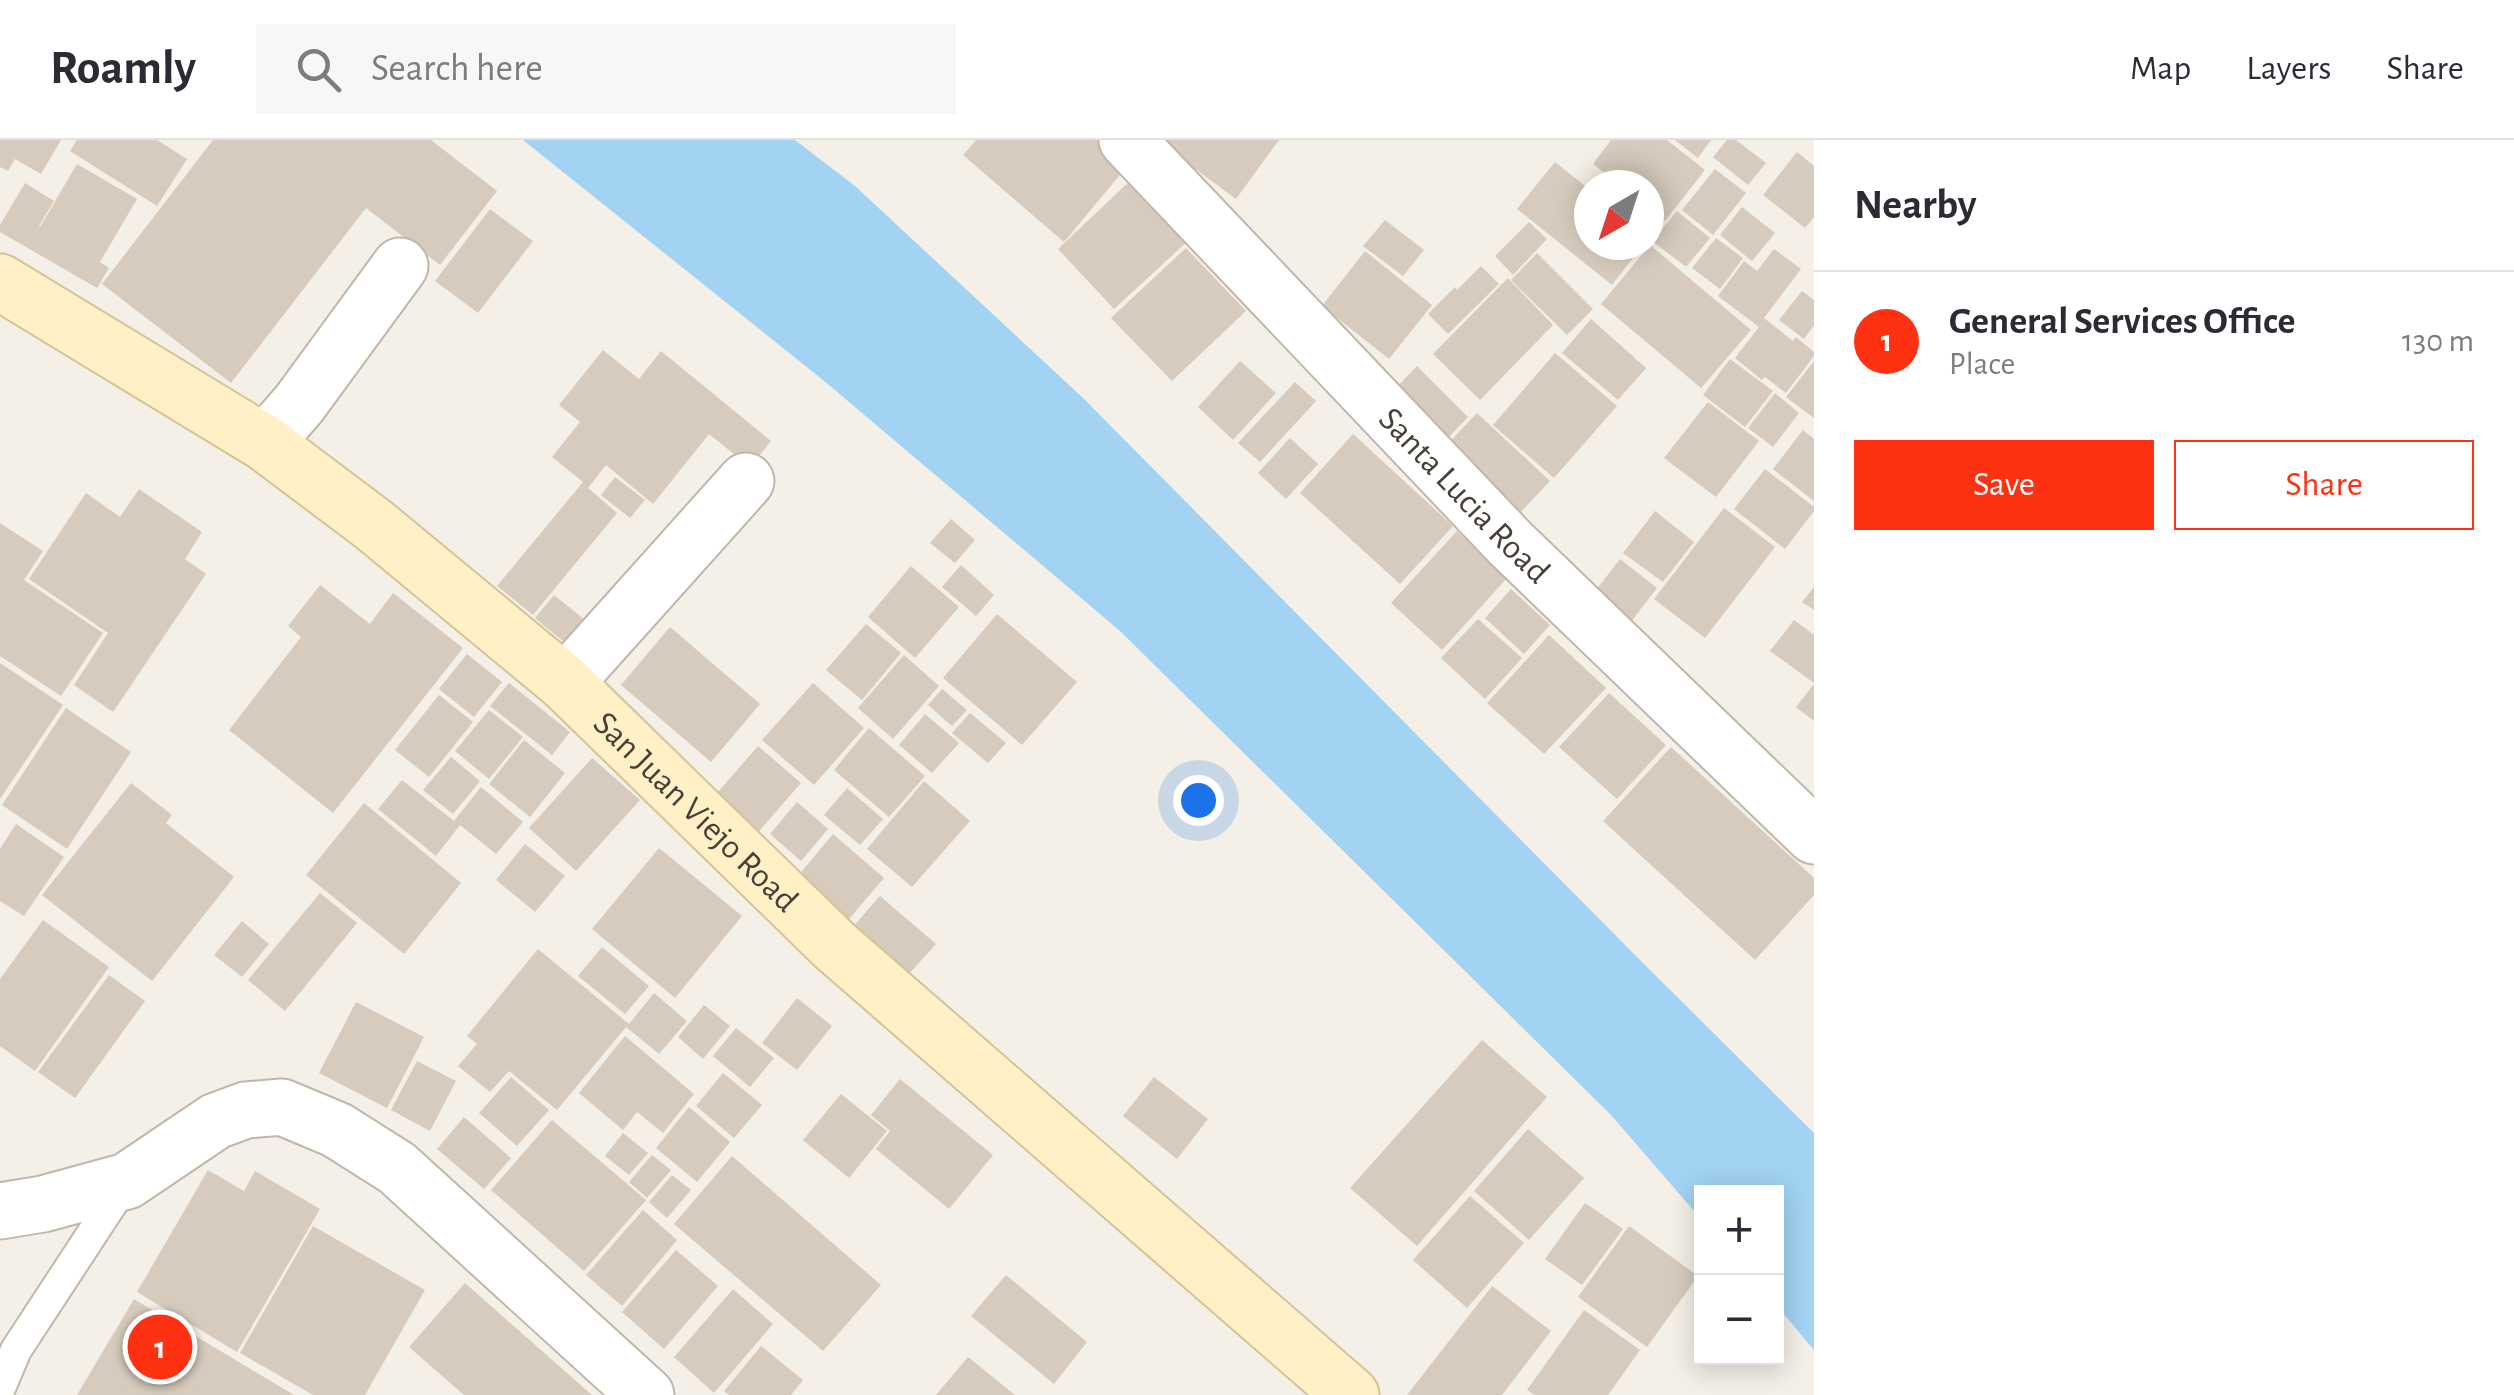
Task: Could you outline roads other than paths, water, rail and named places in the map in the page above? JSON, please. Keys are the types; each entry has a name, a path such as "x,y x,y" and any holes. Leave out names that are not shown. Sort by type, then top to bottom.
{"street":[{"name":"Santa Lucia Road","path":"1127,140 1510,543 1814,836"},
{"path":"265,443 299,404 400,266"},
{"name":"San Juan Viejo Road","path":"0,282 265,443 374,525 565,683 834,946 1351,1395"},
{"path":"565,683 746,481"},
{"path":"0,1211 43,1204 126,1180 216,1121 246,1110 282,1107 337,1130 397,1168 646,1395"}],"lane":[{"path":"0,1388 8,1341 126,1180"}],"water":[{"path":"523,140 795,140 855,186 1083,398 1814,1133 1814,1350 1784,1314 1784,1185 1694,1185 1694,1211 1611,1115 1120,631 823,380"}],"place":[{"name":"General Services Office","path":"160,1347"}]}
